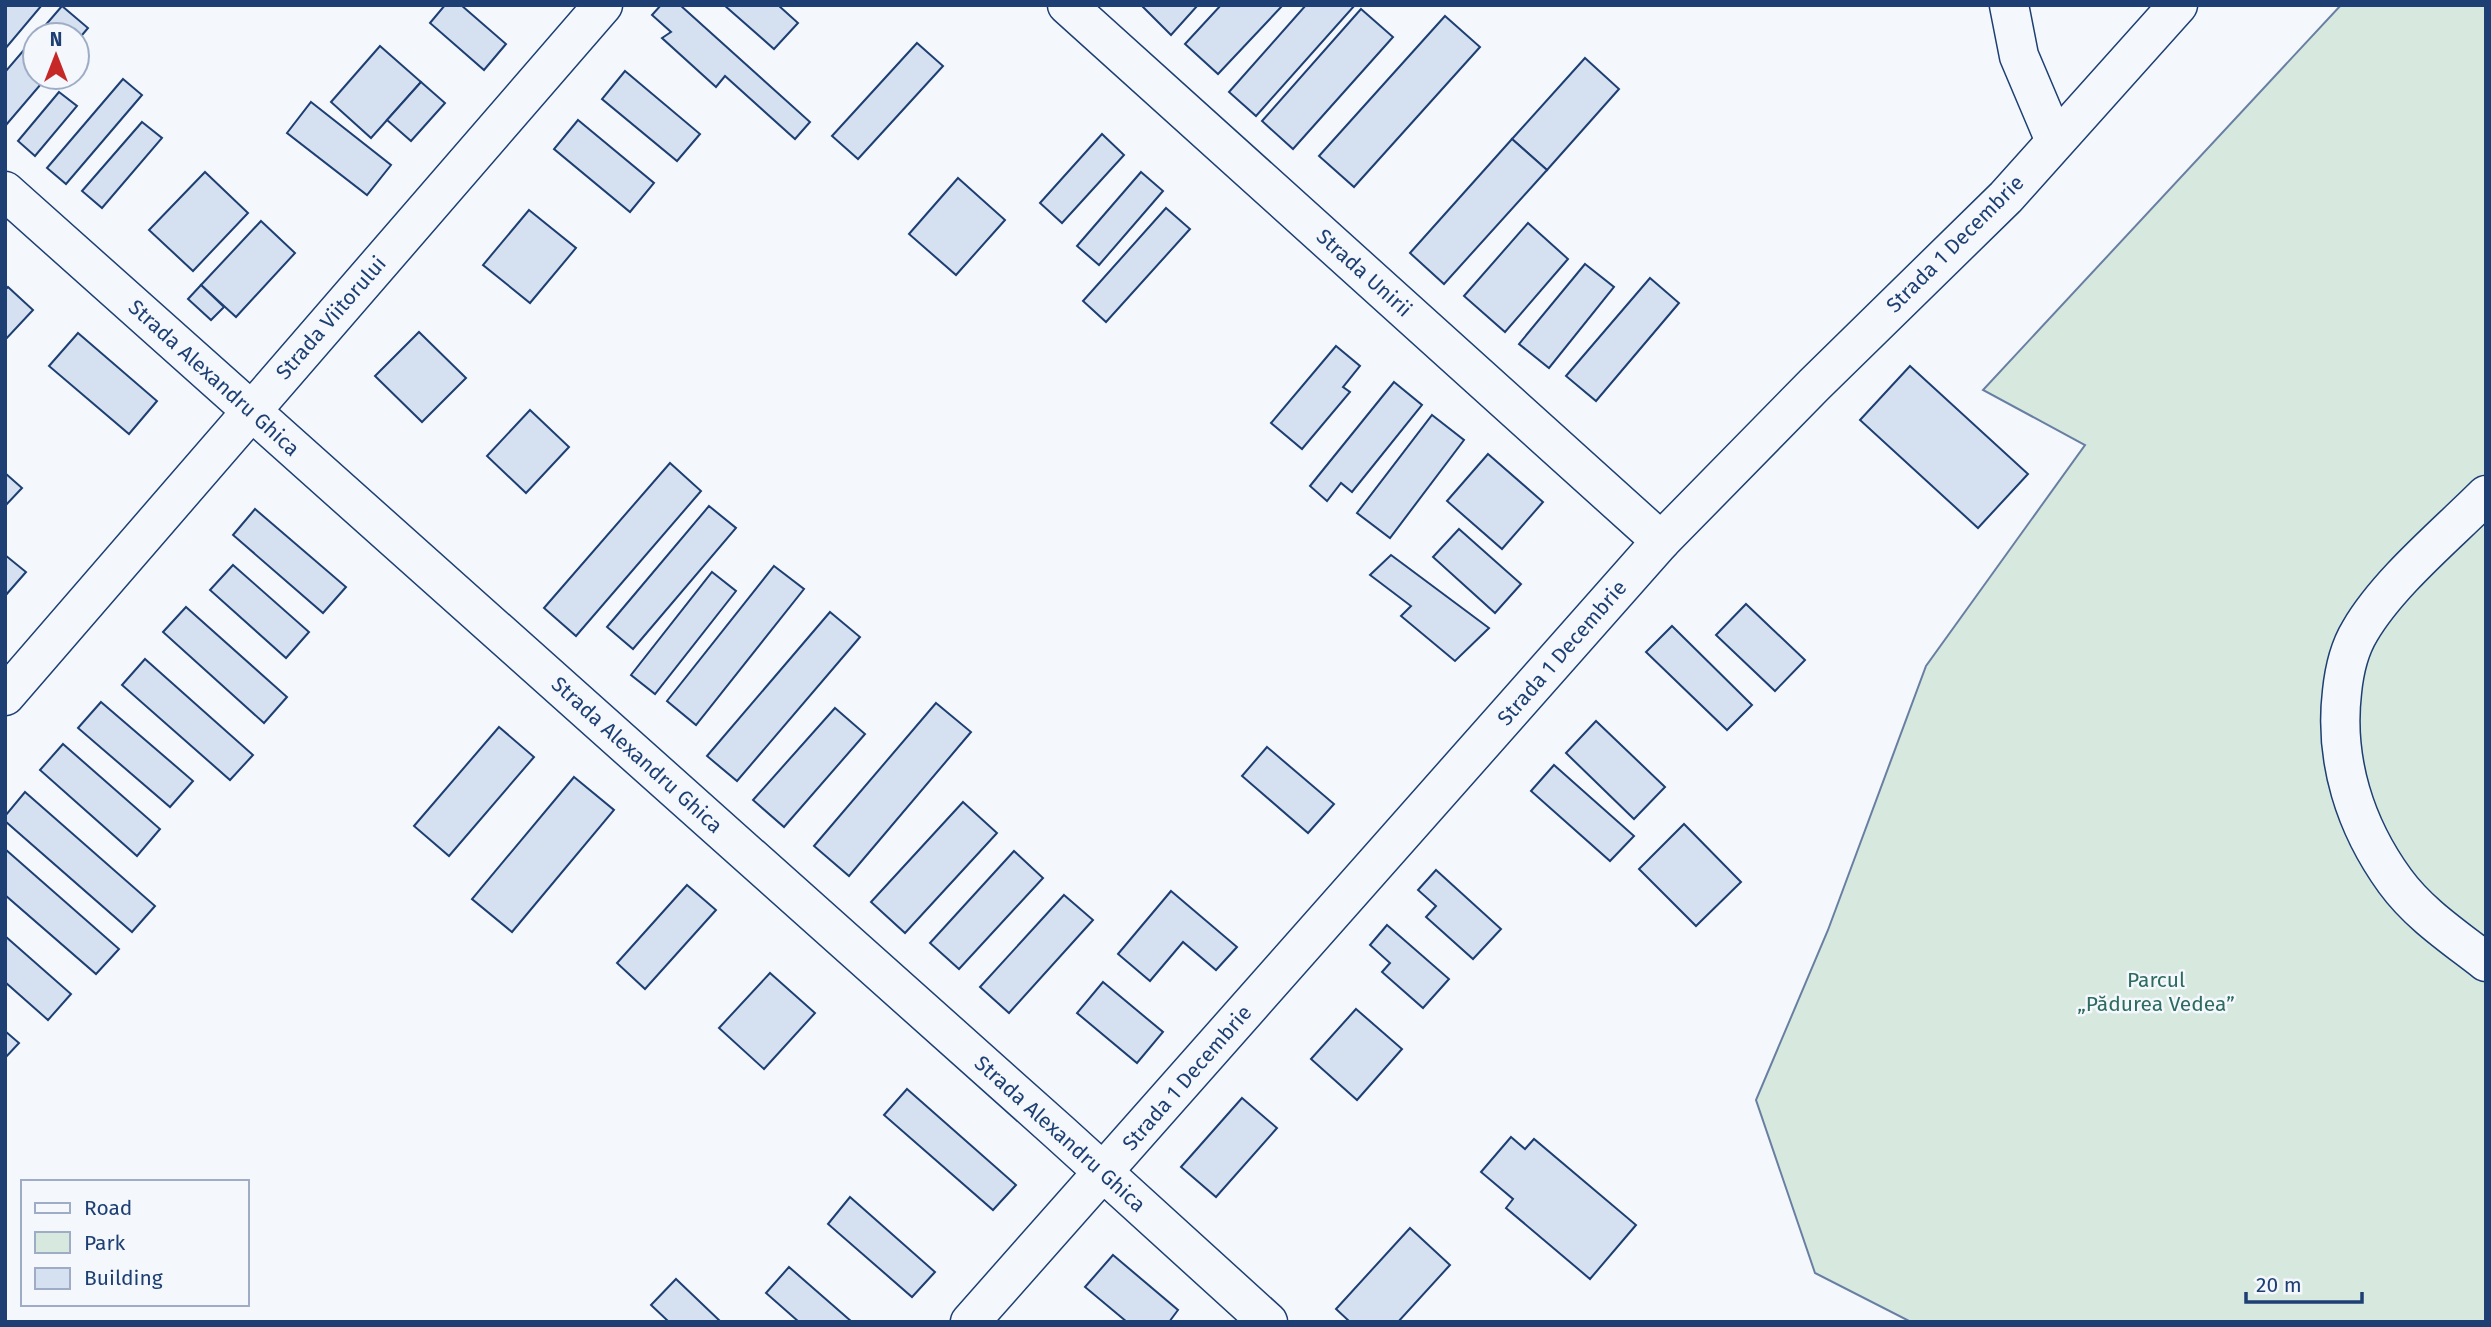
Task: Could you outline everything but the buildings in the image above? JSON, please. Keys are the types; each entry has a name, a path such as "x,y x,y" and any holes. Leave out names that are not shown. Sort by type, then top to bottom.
{"street":[{"name":"Strada Viitorului","path":"5,696 603,5"},
{"name":"Strada Unirii","path":"1066,5 1661,541"},
{"path":"2008,5 2019,56 2055,141"},
{"name":"Strada 1 Decembrie","path":"970,1322 1661,541 1814,385 2006,197 2178,5"},
{"name":"Strada Alexandru Ghica","path":"5,191 1104,1172 1268,1322"},
{"path":"2486,495 2383,598 2359,633 2344,672 2339,719 2343,768 2359,820 2395,881 2430,919 2486,962"}],"green space":[{"name":"Parcul „Pădurea Vedea”","path":"2341,5 2486,5 2486,1322 1911,1322 1815,1273 1756,1100 1828,930 1926,666 2085,445 1983,390"}]}
